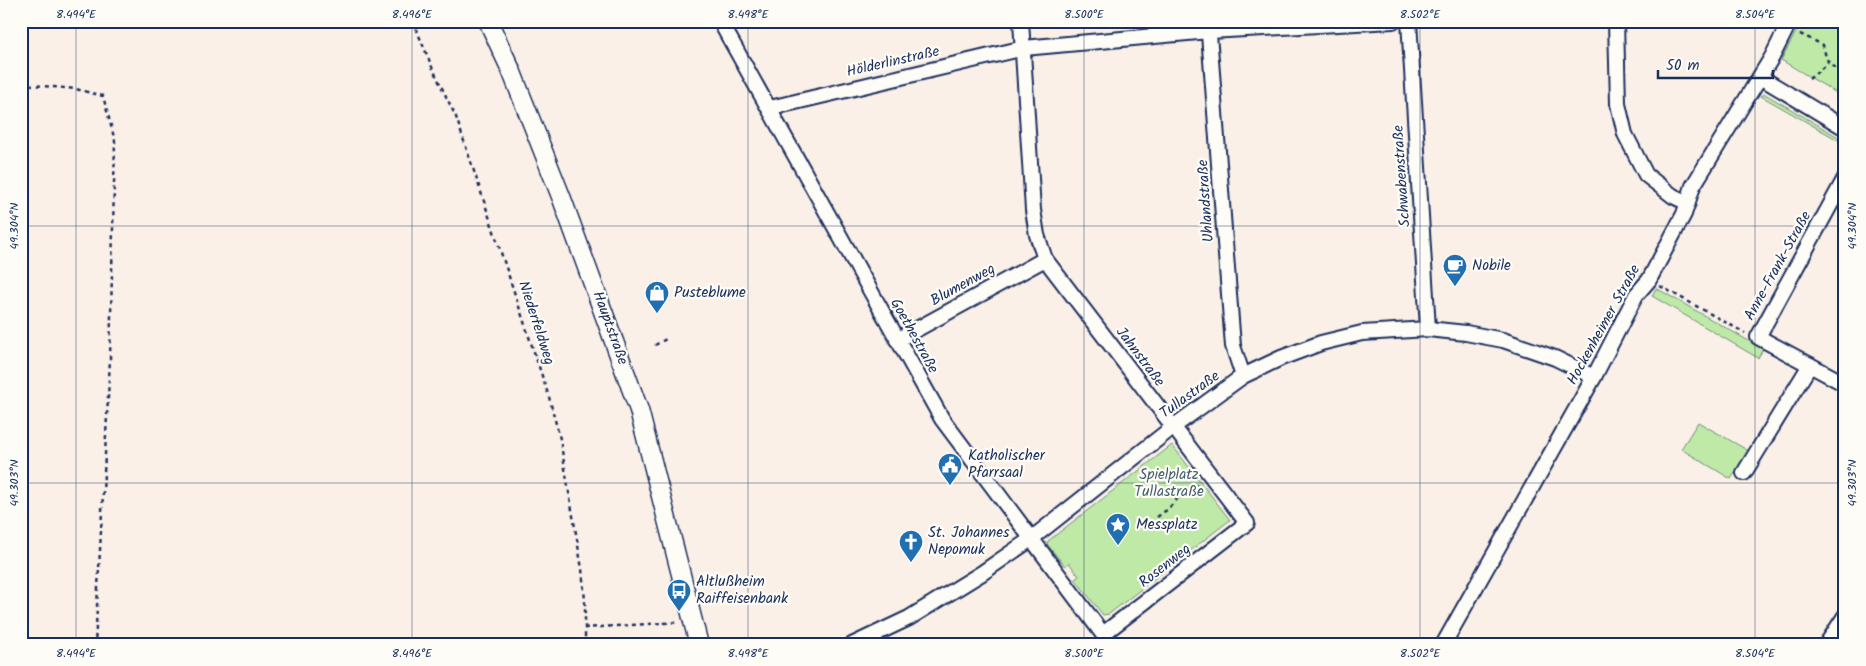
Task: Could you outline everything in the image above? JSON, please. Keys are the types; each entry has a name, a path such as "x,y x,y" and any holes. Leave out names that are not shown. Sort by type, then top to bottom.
{"street":[{"name":"Hauptstraße","path":"488,21 511,70 559,190 625,370 646,435 699,645"},
{"name":"Goethestraße","path":"720,21 942,420 1107,639"},
{"name":"Jahnstraße","path":"1021,21 1033,210 1037,235 1045,259 1247,524"},
{"name":"Hölderlinstraße","path":"770,108 1024,48 1209,26 1393,21"},
{"name":"Schwabenstraße","path":"1408,21 1428,329"},
{"path":"1616,21 1618,104 1625,134 1646,175 1673,196 1688,203"},
{"name":"Hockenheimer Straße","path":"1443,645 1594,377 1636,295 1649,280 1684,214 1693,186 1760,77 1789,25"},
{"name":"Uhlandstraße","path":"1209,26 1234,346 1243,376"},
{"path":"1760,77 1845,128"},
{"name":"Anne-Frank-Straße","path":"1845,178 1758,336 1845,384"},
{"name":"Blumenweg","path":"897,340 1045,259"},
{"name":"Tullastraße","path":"852,645 879,640 909,618 1031,539 1243,376 1281,358 1354,335 1393,330 1428,329 1466,333 1503,340 1554,358 1594,377"},
{"path":"1744,473 1810,365"},
{"name":"Rosenweg","path":"1107,639 1247,524"},
{"path":"1826,645 1845,616"}],"path":[{"name":"Niederfeldweg","path":"413,21 456,117 549,397 560,439 582,569 585,600 585,645"},
{"path":"1836,21 1845,25"},
{"path":"1789,25 1823,45 1828,63 1834,67 1845,67"},
{"path":"1809,80 1828,63"},
{"path":"21,84 76,89 103,96 116,141 110,359 95,645"},
{"path":"1649,280 1750,336 1758,336"},
{"path":"655,345 668,338"},
{"path":"1157,517 1174,504 1178,498 1201,482"},
{"path":"584,628 693,621"}],"green space":[{"path":"1802,21 1829,21 1845,29 1845,98 1781,60"},
{"path":"1765,94 1845,141 1845,144 1761,96"},
{"path":"1656,288 1763,349 1758,358 1652,296"},
{"path":"1698,422 1749,451 1731,479 1681,449"},
{"name":"Spielplatz Tullastraße","path":"1172,445 1230,520 1109,614 1103,615 1075,579 1079,576 1069,563 1065,566 1047,544 1048,541"}],"place":[{"name":"Nobile","path":"1455,287"},
{"name":"Pusteblume","path":"657,314"},
{"name":"Katholischer Pfarrsaal","path":"950,486"},
{"name":"Messplatz","path":"1118,546"},
{"name":"St. Johannes Nepomuk","path":"911,563"},
{"name":"Altlußheim Raiffeisenbank","path":"679,612"}]}
